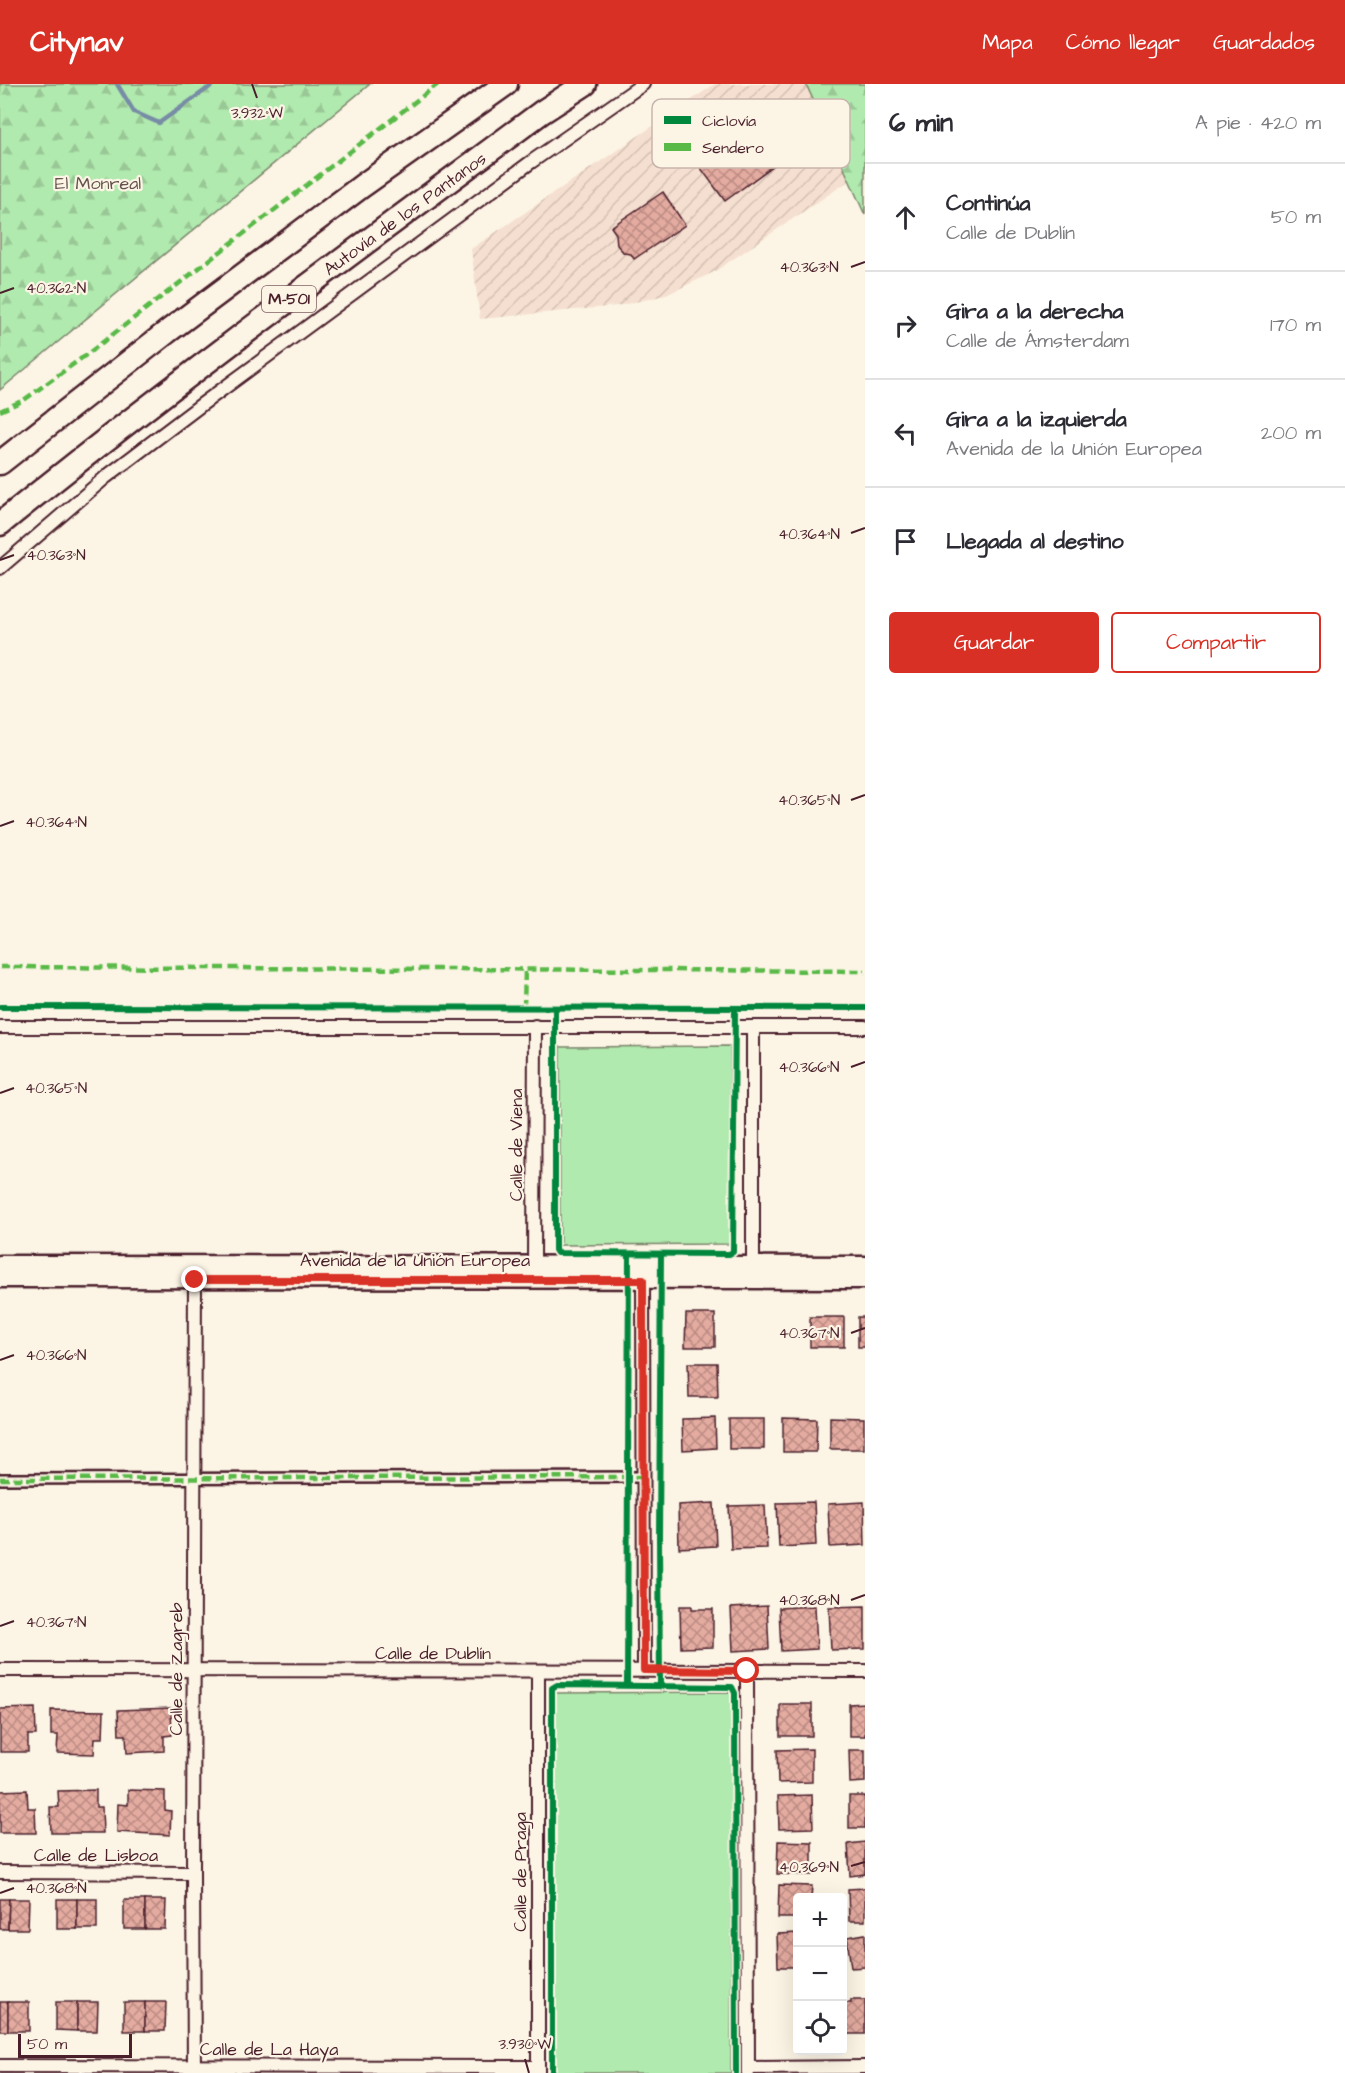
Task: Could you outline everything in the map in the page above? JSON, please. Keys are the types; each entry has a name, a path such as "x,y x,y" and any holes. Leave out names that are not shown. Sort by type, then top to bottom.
{"highway":[{"name":"M-501","path":"0,463 167,332 362,186 506,84"},
{"name":"Autovía de los Pantanos","path":"0,524 102,441 265,317 542,112 585,84"}],"street":[{"path":"0,568 106,477 201,405 531,162 643,84"},
{"name":"Calle de Viena","path":"534,1265 535,1026"},
{"path":"0,1027 865,1027"},
{"path":"753,1027 753,1265"},
{"name":"Avenida de la Unión Europea","path":"0,1264 194,1272 643,1272 753,1265 865,1265"},
{"name":"Avenida de la Unión Europea","path":"0,1279 194,1272 534,1265 643,1272 865,1280"},
{"name":"Calle de Zagreb","path":"194,1272 194,2070"},
{"path":"643,1272 644,1670"},
{"path":"0,1479 643,1478"},
{"name":"Calle de Dublín","path":"0,1670 865,1671"},
{"name":"Calle de Praga","path":"538,1671 538,2070"},
{"path":"747,1671 748,2070 865,2067"},
{"name":"Calle de Lisboa","path":"0,1872 193,1873"},
{"name":"Calle de La Haya","path":"0,2066 194,2070 538,2070"}],"shaded area":[{"path":"715,84 806,84 813,99 693,99"},
{"path":"652,127 652,168 844,168 850,180 714,272 666,295 617,306 480,319 471,249"}],"green space":[{"name":"El Monreal","path":"0,84 370,84 0,390"},
{"path":"806,84 865,84 865,215 844,168 850,168 850,99 813,99"},
{"path":"730,1046 730,1244 560,1245 560,1047"},
{"path":"732,1692 731,2073 556,2073 556,1693"}],"building":[{"path":"701,168 770,168 725,201"},
{"path":"663,192 685,225 634,259 631,254 624,253 617,245 616,234 611,227"},
{"path":"686,1314 715,1314 715,1347 685,1347"},
{"path":"810,1317 844,1317 844,1347 810,1347"},
{"path":"858,1317 865,1317 865,1347 858,1347"},
{"path":"688,1363 717,1363 718,1397 689,1397"},
{"path":"830,1417 864,1418 864,1449 830,1449"},
{"path":"715,1418 716,1448 683,1450 682,1419"},
{"path":"783,1418 817,1419 816,1452 783,1452"},
{"path":"729,1419 764,1419 764,1449 729,1449"},
{"path":"814,1502 816,1545 779,1547 777,1503"},
{"path":"864,1502 865,1545 830,1547 828,1504"},
{"path":"714,1503 716,1546 679,1548 678,1505"},
{"path":"765,1505 767,1548 731,1549 729,1506"},
{"path":"680,1606 692,1606 692,1609 713,1609 713,1647 681,1648"},
{"path":"767,1606 769,1649 733,1651 731,1608"},
{"path":"815,1606 817,1649 781,1651 779,1608"},
{"path":"865,1606 865,1649 831,1650 829,1607"},
{"path":"865,1703 865,1736 849,1736 849,1704"},
{"path":"780,1704 812,1704 812,1736 780,1736"},
{"path":"35,1708 36,1735 28,1735 28,1752 0,1752 0,1709"},
{"path":"171,1708 172,1735 164,1736 164,1751 127,1753 126,1735 119,1735 118,1710"},
{"path":"51,1710 104,1711 103,1738 95,1738 94,1754 57,1753 58,1735 51,1735"},
{"path":"812,1749 812,1782 778,1783 777,1750"},
{"path":"849,1750 865,1750 865,1782 850,1783"},
{"path":"27,1790 28,1808 35,1808 36,1833 0,1833 0,1791"},
{"path":"96,1790 96,1807 102,1807 103,1833 51,1833 50,1807 59,1807 58,1791"},
{"path":"128,1790 165,1791 165,1810 171,1811 170,1835 117,1832 118,1804 128,1805"},
{"path":"812,1795 813,1828 779,1829 778,1796"},
{"path":"849,1796 865,1796 865,1828 849,1828"},
{"path":"778,1841 812,1842 812,1875 777,1874"},
{"path":"865,1842 865,1874 850,1876 848,1844"},
{"path":"779,1885 812,1886 811,1893 793,1893 793,1918 778,1918"},
{"path":"865,1888 865,1921 849,1921 848,1889"},
{"path":"0,1899 9,1899 8,1929 0,1929"},
{"path":"9,1899 29,1899 28,1929 8,1929"},
{"path":"57,1899 77,1899 77,1929 57,1929"},
{"path":"77,1899 97,1899 97,1929 77,1929"},
{"path":"124,1900 145,1900 145,1929 124,1929"},
{"path":"145,1900 166,1900 165,1929 145,1929"},
{"path":"793,1933 793,1967 778,1967 777,1934"},
{"path":"865,1934 865,1967 851,1968 847,1937"},
{"path":"851,2000 865,2000 865,2034 847,2034 847,2003 851,2003"},
{"path":"0,2002 8,2002 8,2031 0,2031"},
{"path":"8,2002 29,2002 29,2031 8,2031"},
{"path":"56,2002 77,2002 77,2031 56,2030"},
{"path":"77,2002 98,2002 97,2031 77,2031"},
{"path":"124,2002 145,2002 145,2031 124,2031"},
{"path":"145,2002 166,2002 165,2031 145,2031"}],"waterway":[{"path":"117,84 134,112 159,123 214,84"}],"marked path":[{"path":"0,411 24,400 90,352 438,84"},
{"path":"0,967 865,971"},
{"path":"524,1008 525,969"},
{"path":"0,1479 643,1477"}],"cycle path":[{"path":"0,1007 865,1008"},
{"path":"555,1008 555,1250 557,1253 729,1254 733,1252 735,1008"},
{"path":"627,1684 629,1254"},
{"path":"660,1685 661,1254"},
{"path":"552,2073 552,1688 557,1685 732,1687 735,1693 736,2073"}],"route":[{"path":"195,1280 643,1280 644,1670 747,1671"}]}
